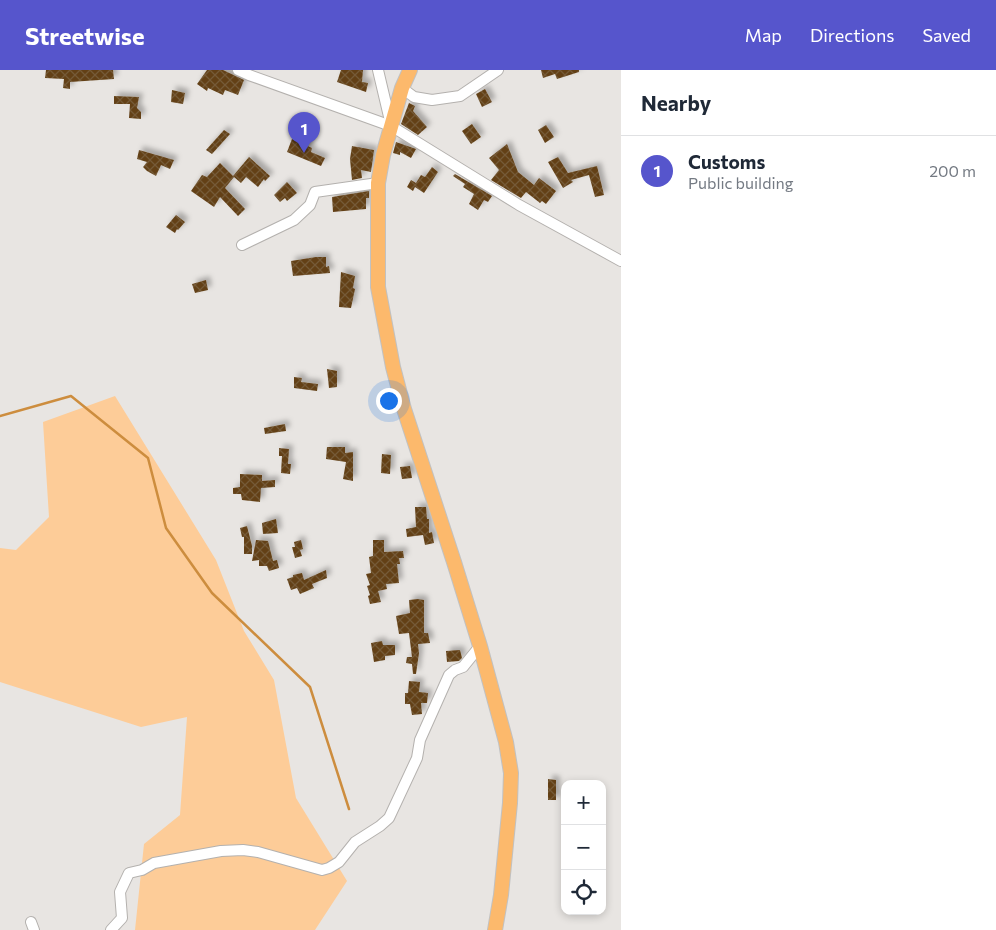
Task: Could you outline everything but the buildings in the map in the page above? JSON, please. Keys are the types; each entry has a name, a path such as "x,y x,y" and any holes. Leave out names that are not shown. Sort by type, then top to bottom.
{"highway":[{"path":"410,70 402,88 391,126 378,182 378,288 393,367 404,409 437,506 480,646 506,742 511,773 510,803 500,895 494,930"}],"street":[{"path":"238,70 391,126 519,205 621,261"},
{"path":"378,70 391,126"},
{"path":"402,88 414,97 432,100 460,96 498,70"},
{"path":"242,245 294,220 310,205 315,192 378,182"},
{"path":"112,930 122,918 120,892 129,873 142,870 154,863 222,851 243,850 258,852 322,870 339,862 355,842 380,826 388,818 417,758 420,740 448,675 454,670 463,667 480,646"}],"shaded area":[{"path":"115,396 216,560 244,631 274,680 296,798 347,881 315,930 135,930 144,844 180,815 187,717 141,727 0,682 0,548 16,550 49,517 43,422"}],"waterway":[{"path":"0,416 71,396 148,458 166,528 212,593 310,687 349,809"}],"place":[{"name":"Customs","path":"304,153"}]}
